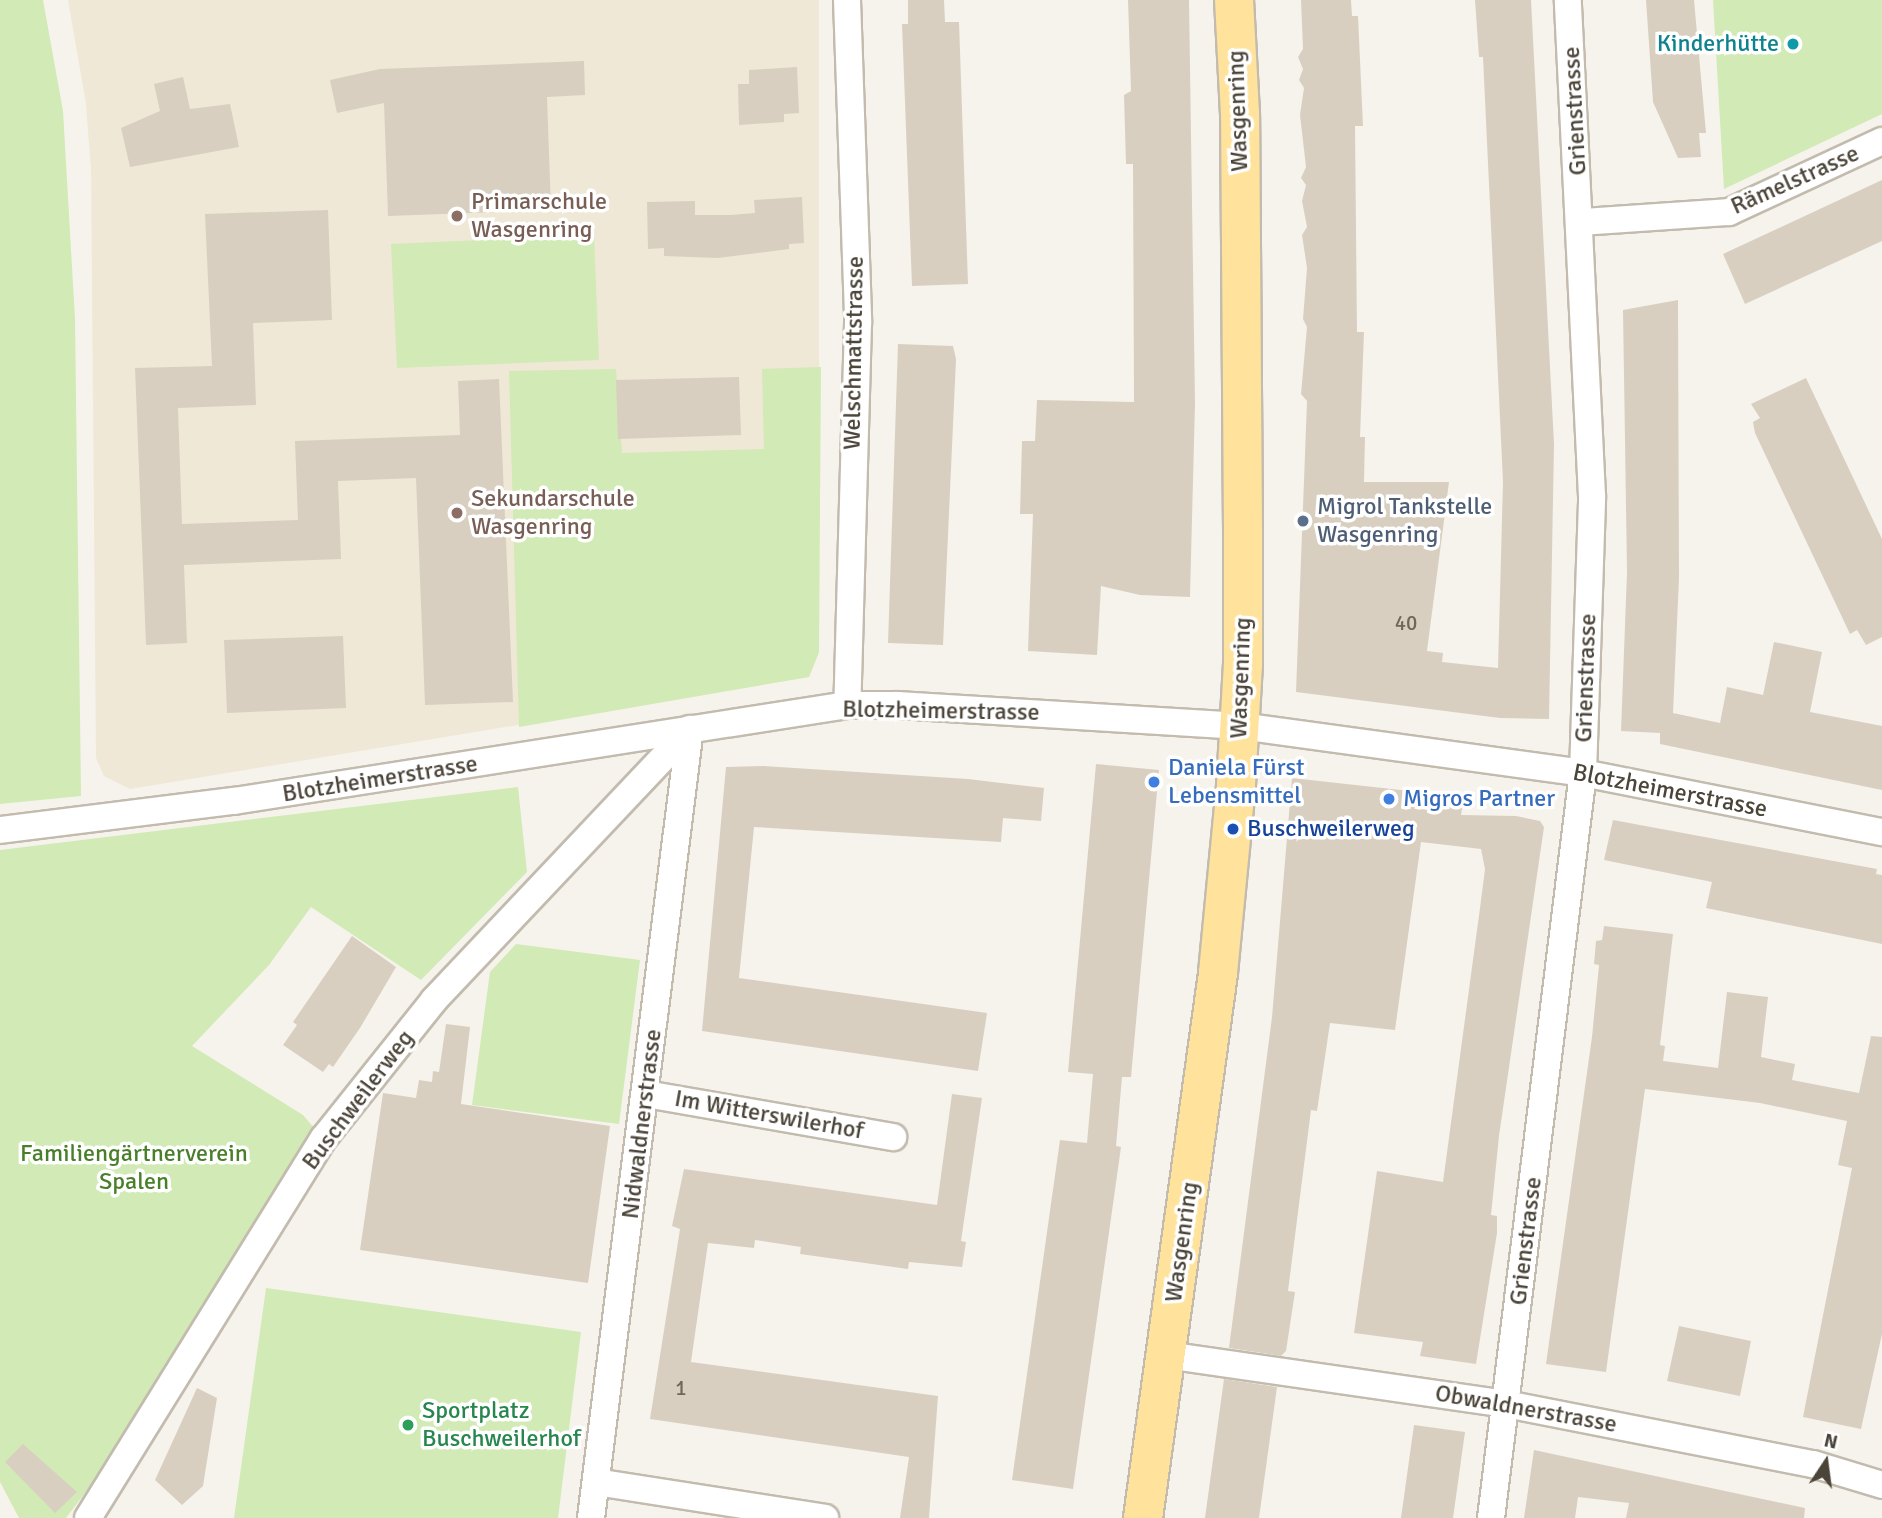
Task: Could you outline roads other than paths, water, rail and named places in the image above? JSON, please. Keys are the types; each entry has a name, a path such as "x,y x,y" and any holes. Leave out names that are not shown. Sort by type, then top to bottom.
{"main road":[{"name":"Wasgenring","path":"1143,1518 1218,972 1240,726 1240,128 1234,0"}],"street":[{"name":"Welschmattstrasse","path":"847,0 858,323 847,705"},
{"name":"Grienstrasse","path":"1491,1518 1583,773 1592,495 1581,222 1568,0"},
{"name":"Rämelstrasse","path":"1581,222 1729,212 1882,141"},
{"name":"Blotzheimerstrasse","path":"0,830 234,801 847,705 1240,726 1583,773 1882,832"},
{"name":"Nidwaldnerstrasse","path":"591,1518 690,729"},
{"name":"Buschweilerweg","path":"88,1518 324,1138 434,1000 690,729"},
{"name":"Im Witterswilerhof","path":"646,1094 893,1137"},
{"name":"Obwaldnerstrasse","path":"1166,1355 1506,1404 1813,1464 1882,1485"},
{"path":"596,1482 825,1518"}],"place":[{"name":"Kinderhütte","path":"1793,44"},
{"name":"Primarschule Wasgenring","path":"457,216"},
{"name":"Sekundarschule Wasgenring","path":"457,513"},
{"name":"Migrol Tankstelle Wasgenring","path":"1303,521"},
{"name":"Daniela Fürst Lebensmittel","path":"1154,782"},
{"name":"Migros Partner","path":"1389,799"},
{"name":"Buschweilerweg","path":"1233,829"},
{"name":"Sportplatz Buschweilerhof","path":"408,1425"}],"park label":[{"name":"Familiengärtnerverein Spalen","path":"134,1168"}]}
